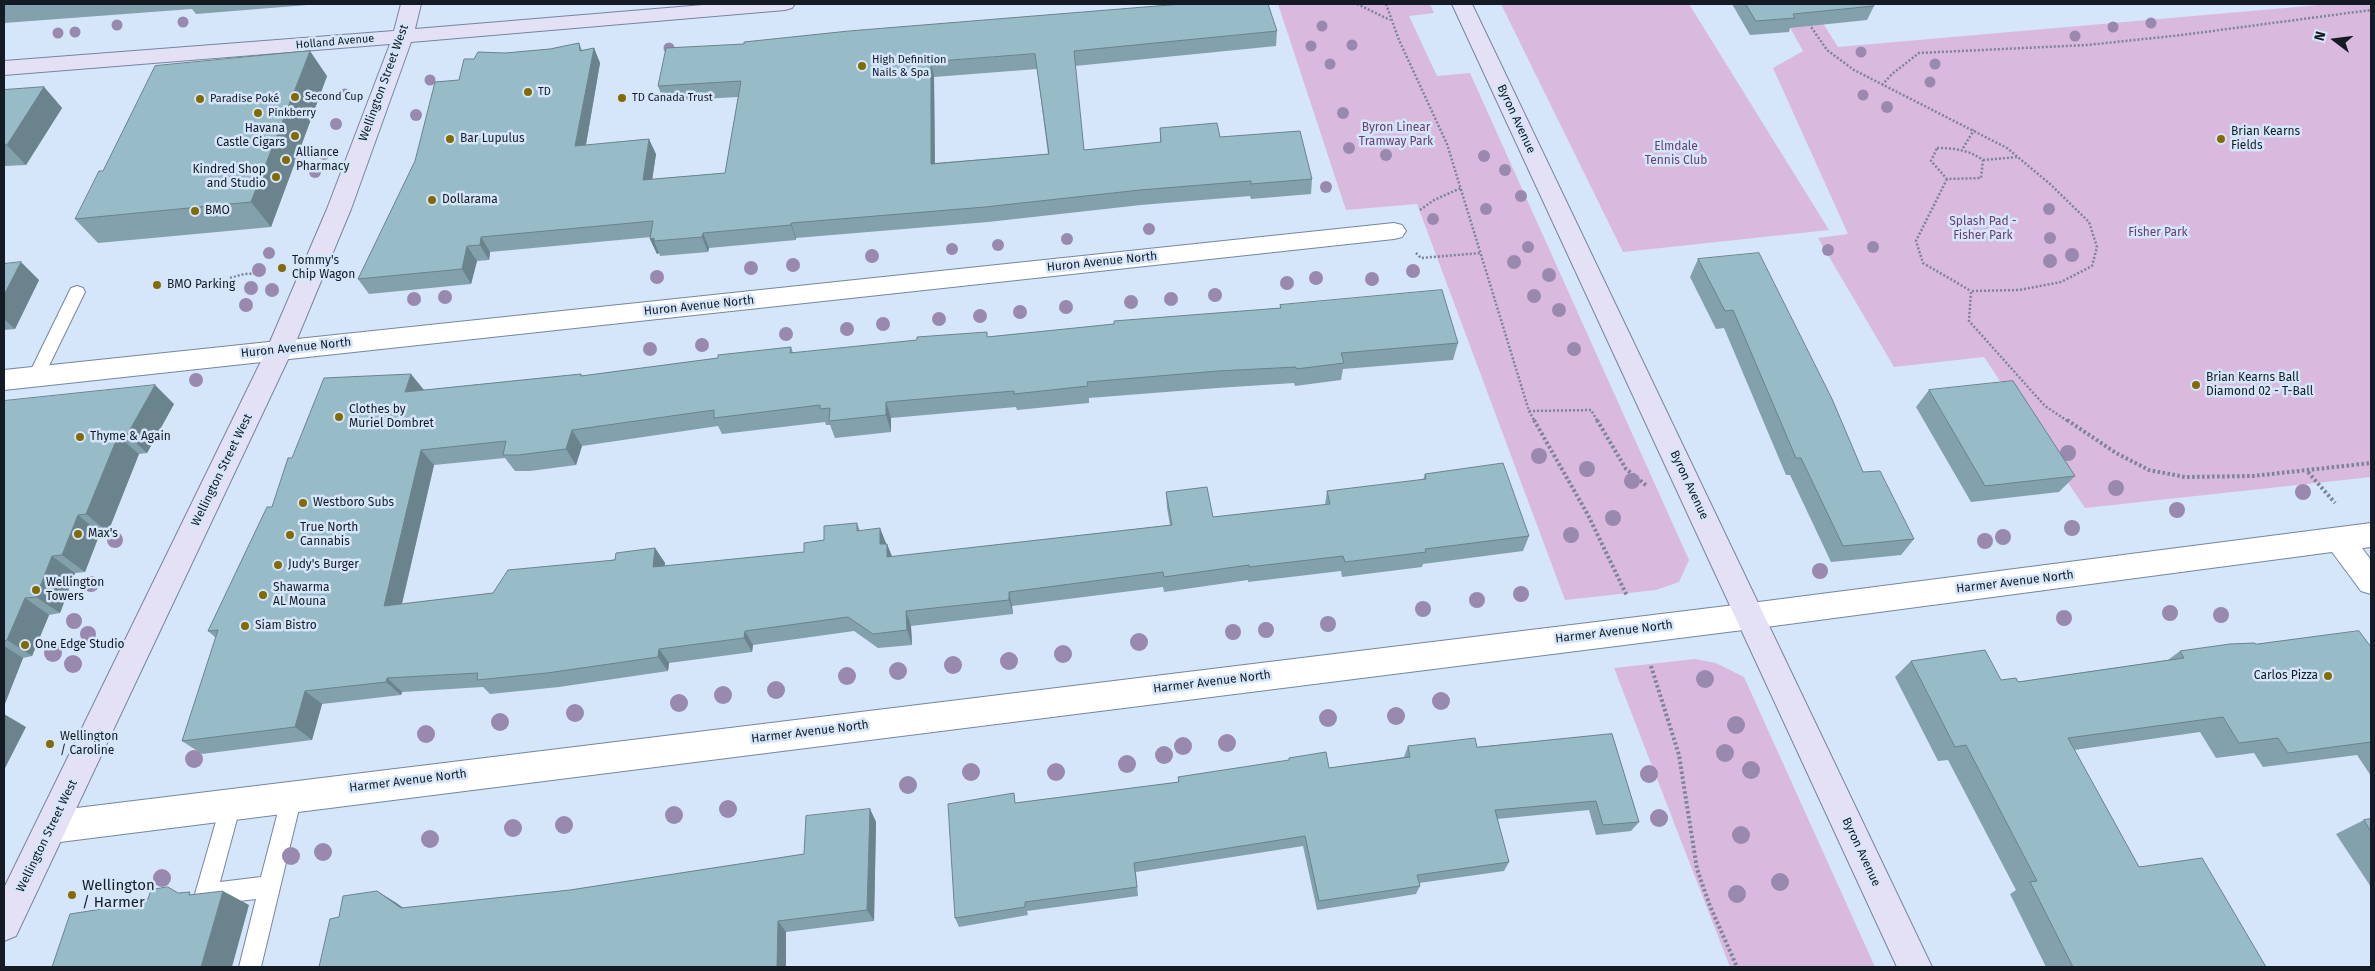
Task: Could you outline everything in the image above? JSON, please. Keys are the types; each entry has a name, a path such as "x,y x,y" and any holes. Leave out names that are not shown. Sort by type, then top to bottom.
{"street":[{"name":"Wellington Street West","path":"4,924 279,351 339,209 404,36 411,4"},
{"name":"Holland Avenue","path":"4,68 785,4"},
{"name":"Byron Avenue","path":"1462,4 1915,967"},
{"name":"Huron Avenue North","path":"4,380 1394,231"},
{"name":"Harmer Avenue North","path":"52,827 1751,616 2371,535"},
{"path":"2339,539 2371,582"}],"lane":[{"path":"36,376 77,292"},
{"path":"250,967 292,796"},
{"path":"231,804 206,894 269,887"}],"path":[{"path":"1357,4 1391,21"},
{"path":"1386,4 1412,73 1440,122 1529,411 1588,515 1629,600 1640,629 1678,755 1697,868 1710,906 1737,967"},
{"path":"1882,85 1892,74 1919,53 2087,45 2182,35 2371,10"},
{"path":"1807,22 1827,50 1854,70 1974,130 2007,148 2018,157 2089,222 2097,247 2092,266 2061,282 2052,284 2019,290 1971,291 1923,264 1916,241 1947,179"},
{"path":"1963,148 1974,130"},
{"path":"1983,160 1981,178 1965,180 1947,179 1930,161 1938,148 1963,148 1972,151 1983,160 2018,157"},
{"path":"1394,231 1434,200 1461,188"},
{"path":"230,278 244,274 265,273"},
{"path":"1971,291 1969,321 2045,406 2116,453 2148,470 2185,477 2253,476 2371,463"},
{"path":"1529,411 1591,410 1626,469 1645,484 1650,492"}],"green space":[{"name":"Byron Linear Tramway Park","path":"1278,4 1430,4 1434,13 1409,16 1437,76 1470,73 1689,560 1679,582 1656,590 1565,600 1417,204 1346,210"},
{"name":"Elmdale Tennis Club","path":"1501,4 1689,4 1829,230 1623,252"},
{"name":"Fisher Park","path":"1777,4 1811,4 1838,47 2331,4 2371,4 2371,477 2085,508 1984,357 1894,367 1818,238 1848,234 1773,68 1803,51"},
{"path":"1695,659 1716,663 1744,677 1875,967 1730,967 1614,668"}],"building":[{"path":"1182,4 1268,4 1277,31 1074,51 1084,150 1161,142 1160,128 1217,123 1220,137 1300,131 1312,179 1251,184 1251,181 1140,190 985,207 791,223 791,225 703,233 702,237 654,241 654,238 650,239 653,221 481,237 480,245 467,246 462,269 358,279 415,161 435,82 459,80 464,59 474,59 478,52 505,53 550,49 579,43 580,51 594,48 575,146 649,139 643,180 725,173 741,81 658,86 666,48 744,44 744,42 849,31","holes":["1035,54 1049,154 931,164 931,62"]},
{"path":"1746,4 1873,4 1874,6 1793,14 1795,18 1756,21"},
{"path":"310,51 251,202 75,219 99,171 103,171 155,66"},
{"path":"44,87 7,145 4,145 4,90"},
{"path":"1759,253 1832,399 1863,472 1880,471 1914,539 1843,546 1801,458 1796,458 1733,310 1725,311 1698,259"},
{"path":"21,262 4,295 4,264"},
{"path":"1442,290 1458,343 1341,353 1344,363 1296,369 1296,367 1218,371 1087,382 1088,386 1014,394 1014,391 886,402 886,415 829,421 830,408 820,409 820,405 714,418 714,410 572,430 566,449 518,455 503,455 506,441 421,450 384,606 493,593 508,570 615,560 616,553 655,548 653,567 804,552 804,543 824,540 824,526 857,523 857,531 880,528 880,544 887,544 887,557 1172,525 1166,492 1207,487 1213,517 1330,504 1327,491 1426,479 1425,474 1503,463 1529,536 1425,549 1426,552 1345,562 1343,556 1249,567 1249,565 1164,577 1163,572 1009,592 1009,600 906,611 907,630 873,634 848,617 745,631 744,638 659,649 658,657 547,673 477,680 478,673 387,678 386,682 305,691 295,727 182,741 218,630 208,631 267,507 272,507 288,458 292,458 324,378 411,374 405,392 581,374 581,376 718,358 718,355 791,347 790,353 917,340 917,337 987,332 987,337 1114,324 1114,321 1281,308 1280,305"},
{"path":"2013,381 2075,476 1985,486 1929,390"},
{"path":"155,385 127,435 118,436 86,514 78,515 62,555 52,556 36,597 25,598 7,640 4,641 4,401"},
{"path":"2359,631 2371,647 2371,742 2288,753 2278,738 2239,743 2223,717 2068,738 2139,867 2202,858 2266,967 2073,967 2030,882 2037,881 1966,745 1955,747 1911,661 1985,650 2001,680 2016,678 2018,682 2184,658 2180,651"},
{"path":"1612,734 1639,822 1603,825 1596,801 1495,810 1509,862 1417,875 1420,886 1319,901 1305,836 1134,863 1137,887 1025,902 1025,907 955,918 948,804 1014,793 1015,803 1179,782 1178,777 1289,760 1289,758 1326,752 1329,768 1410,757 1408,746 1475,738 1477,747"},
{"path":"870,809 867,910 778,921 777,967 319,967 330,919 339,917 343,896 377,891 401,908 570,890 804,854 806,816"},
{"path":"2371,819 2371,832 2364,820"},
{"path":"168,887 178,893 190,892 189,895 223,891 201,967 52,967 70,914 102,909 104,905 148,899 151,890"}],"place":[{"name":"High Definition Nails & Spa","path":"862,66"},
{"name":"TD","path":"528,92"},
{"name":"Second Cup","path":"295,97"},
{"name":"TD Canada Trust","path":"622,98"},
{"name":"Paradise Poké","path":"200,99"},
{"name":"Pinkberry","path":"258,113"},
{"name":"Havana Castle Cigars","path":"295,136"},
{"name":"Bar Lupulus","path":"450,139"},
{"name":"Brian Kearns Fields","path":"2221,139"},
{"name":"Alliance Pharmacy","path":"286,160"},
{"name":"Kindred Shop and Studio","path":"276,177"},
{"name":"Dollarama","path":"432,200"},
{"name":"BMO","path":"195,211"},
{"name":"Tommy's Chip Wagon","path":"282,268"},
{"name":"BMO Parking","path":"157,285"},
{"name":"Brian Kearns Ball Diamond 02 - T-Ball","path":"2196,385"},
{"name":"Clothes by Muriel Dombret","path":"339,417"},
{"name":"Thyme & Again","path":"80,437"},
{"name":"Westboro Subs","path":"303,503"},
{"name":"Max's","path":"78,534"},
{"name":"True North Cannabis","path":"290,535"},
{"name":"Judy's Burger","path":"278,565"},
{"name":"Wellington Towers","path":"36,590"},
{"name":"Shawarma AL Mouna","path":"263,595"},
{"name":"Siam Bistro","path":"245,626"},
{"name":"One Edge Studio","path":"25,645"},
{"name":"Carlos Pizza","path":"2328,676"},
{"name":"Wellington / Caroline","path":"50,744"},
{"name":"Wellington / Harmer","path":"72,895"}],"park label":[{"name":"Splash Pad - Fisher Park","path":"1983,229"}]}
